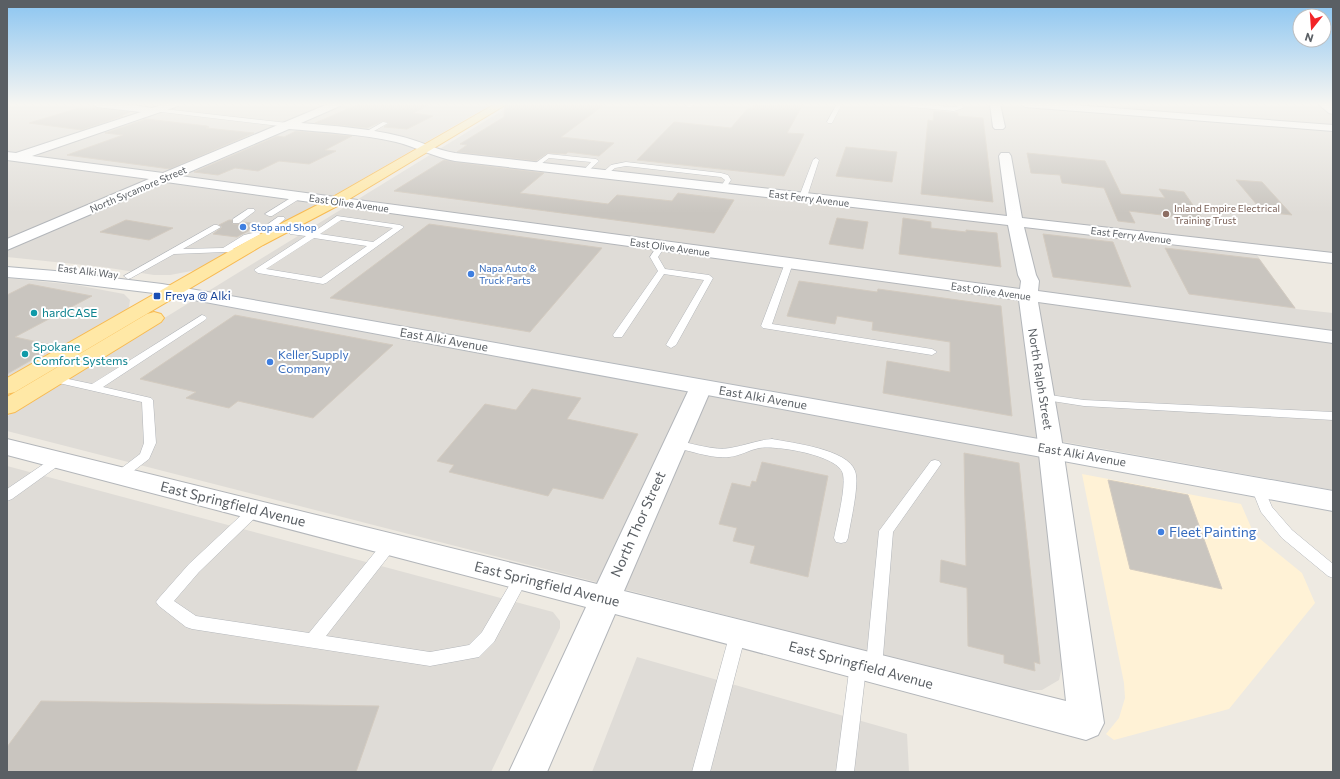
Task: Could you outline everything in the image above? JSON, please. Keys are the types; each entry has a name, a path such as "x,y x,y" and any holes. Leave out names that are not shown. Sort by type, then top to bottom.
{"main road":[{"path":"7,387 232,251 336,201 441,140"},
{"path":"7,407 194,294 293,232 336,201"}],"street":[{"path":"10,158 63,140"},
{"name":"North Sycamore Street","path":"7,245 252,140"},
{"name":"East Ferry Avenue","path":"403,140 450,156 604,174 724,182 803,197 1333,258"},
{"name":"North Ralph Street","path":"1004,156 1015,221 1027,275 1030,281 1028,296 1051,449 1086,723"},
{"name":"East Olive Avenue","path":"10,158 300,196 1333,337"},
{"name":"East Alki Way","path":"7,263 72,268 162,281 167,290"},
{"name":"East Alki Way","path":"7,272 55,276 194,294"},
{"name":"East Alki Avenue","path":"194,294 1333,501"},
{"name":"North Thor Street","path":"528,772 701,387"},
{"name":"East Springfield Avenue","path":"7,447 605,598 1086,723"}],"lane":[{"path":"803,197 816,160"},
{"path":"604,174 613,166 626,164 724,182"},
{"path":"269,214 300,196"},
{"path":"235,219 251,211"},
{"path":"340,218 400,227 374,245 324,281 258,270 340,218"},
{"path":"128,276 217,229"},
{"path":"293,232 374,245"},
{"path":"172,252 232,251 252,235"},
{"path":"662,245 654,257 662,271"},
{"path":"789,263 766,326 932,352"},
{"path":"618,336 662,271"},
{"path":"662,271 709,278 671,345"},
{"path":"94,388 202,318"},
{"path":"54,379 147,400 150,443 145,456 120,476"},
{"path":"1043,397 1084,403 1333,416"},
{"path":"675,444 714,452 729,453 758,444 772,444 815,451 837,459 849,471 850,482 841,538"},
{"path":"7,496 58,460"},
{"path":"845,772 866,666 886,531 935,464"},
{"path":"1257,487 1266,509 1287,534 1333,572"},
{"path":"255,510 194,568 164,602 192,622 430,659 473,652 488,637 522,578"},
{"path":"312,641 390,544"},
{"path":"700,772 738,633"}],"shaded area":[{"path":"7,140 429,140 213,263 197,270 170,275 154,275 103,267 7,257"},
{"path":"454,140 1333,140 1333,264 1257,255 1296,309 1333,313 1333,490 1037,437 1063,662 1059,680 1042,690 1017,690 7,431 7,417 13,411"},
{"path":"7,278 76,285 124,294 130,300 129,307 122,315 7,379"},
{"path":"7,466 553,612 560,621 560,628 491,772 7,772"},
{"path":"1082,474 1241,504 1254,534 1302,573 1315,603 1229,709 1114,740 1106,734 1119,718 1125,698 1124,683"},
{"path":"637,657 907,734 909,772 592,772"}],"building":[{"path":"108,140 237,140 170,169 67,155"},
{"path":"267,140 344,140 325,150 336,151 309,164 279,161 258,171 235,168 218,175 194,172"},
{"path":"466,140 591,140 614,143 599,156 568,152 566,154 548,153 536,161 457,152 467,145 460,144"},
{"path":"656,140 801,140 784,176 637,160"},
{"path":"926,140 986,140 993,202 921,194"},
{"path":"846,147 897,152 892,182 836,176"},
{"path":"1027,153 1105,161 1121,194 1165,198 1159,189 1184,192 1203,220 1129,211 1135,223 1118,221 1104,188 1062,183 1060,175 1031,173"},
{"path":"444,160 544,173 520,193 608,204 617,195 672,201 678,193 734,200 714,233 394,191"},
{"path":"1236,180 1262,182 1292,215 1263,212"},
{"path":"837,218 868,222 863,249 829,244"},
{"path":"903,218 931,222 931,228 966,232 966,230 997,233 1001,267 899,254"},
{"path":"126,220 173,228 149,240 100,232"},
{"name":"Stop and Shop","path":"232,220 233,224 243,222 261,224 237,237 213,234 222,227 219,225"},
{"name":"Napa Auto & Truck Parts","path":"429,224 602,248 530,332 330,298"},
{"path":"1043,234 1113,242 1131,287 1053,277"},
{"path":"1165,248 1259,259 1295,308 1189,294"},
{"path":"799,281 877,292 878,289 1001,306 1012,416 883,393 887,361 950,372 950,342 872,330 873,322 837,316 835,324 787,316"},
{"name":"hardCASE","path":"29,284 92,296 15,337 56,346 7,374 7,295"},
{"name":"Keller Supply Company","path":"235,315 393,345 313,418 238,401 229,408 186,398 196,392 140,379"},
{"path":"532,389 581,398 567,419 638,434 603,499 553,488 548,496 449,472 454,465 437,461 485,404 516,410"},
{"path":"964,453 1019,463 1040,664 1034,662 1035,671 1004,663 1004,655 968,646 967,588 940,582 941,560 966,566"},
{"path":"762,462 828,476 808,577 750,563 755,546 733,541 737,528 719,524 732,483 750,487 752,481 756,482"},
{"name":"Fleet Painting","path":"1108,480 1188,495 1222,589 1130,569"},
{"path":"41,701 379,706 356,772 7,772 7,747"}],"place":[{"name":"Inland Empire Electrical Training Trust","path":"1166,214"},
{"name":"Stop and Shop","path":"243,227"},
{"name":"Napa Auto & Truck Parts","path":"471,274"},
{"name":"Freya @ Alki","path":"157,296"},
{"name":"hardCASE","path":"34,313"},
{"name":"Spokane Comfort Systems","path":"25,354"},
{"name":"Keller Supply Company","path":"270,362"},
{"name":"Fleet Painting","path":"1161,532"}]}
